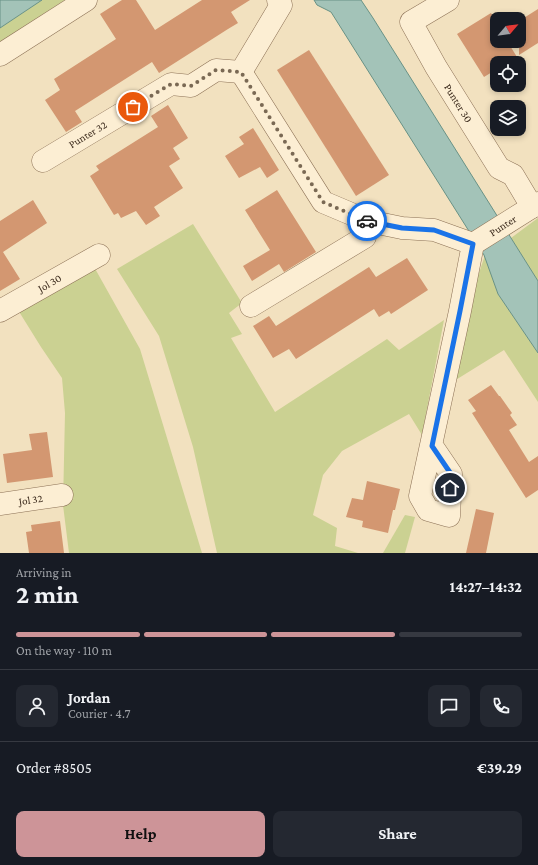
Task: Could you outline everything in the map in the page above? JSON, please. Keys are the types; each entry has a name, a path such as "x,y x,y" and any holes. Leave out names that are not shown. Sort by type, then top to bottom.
{"street":[{"path":"0,55 86,0"},
{"path":"278,0 281,5 241,72 323,202 368,221 402,228 434,230 473,244 432,446"},
{"name":"Punter 30","path":"448,0 411,22 436,67 499,168 513,175 535,205"},
{"name":"Punter 32","path":"43,161 171,84 191,86 216,70 241,72"},
{"name":"Punter","path":"473,244 535,205"},
{"path":"250,306 365,237 368,221"},
{"name":"Jol 30","path":"0,311 99,255"},
{"name":"Jol 32","path":"0,504 62,495"}],"green space":[{"path":"42,0 65,0 0,42 0,28"},
{"path":"538,218 538,281 511,238"},
{"path":"193,224 242,303 229,313 242,334 231,338 275,412 387,339 399,350 444,320 422,435 409,414 342,451 323,475 313,515 337,528 335,546 358,553 217,553 193,447 159,336 117,269"},
{"path":"485,255 498,294 538,353 538,402 504,350 454,381 478,276"},
{"path":"93,265 140,349 202,553 69,553 63,505 65,413 62,378 18,310"},
{"path":"405,515 415,517 405,553 383,553"}],"water":[{"path":"0,0 42,0 0,28"},
{"path":"314,0 361,0 373,18 538,281 538,353 498,294 484,255 331,12 317,5"}],"building":[{"path":"122,0 136,0 155,30 202,0 250,0 231,12 238,23 159,73 152,62 75,111 82,122 66,132 45,100 60,90 54,79 116,39 100,14"},
{"path":"538,9 538,43 519,55 519,48 526,48 526,17"},
{"path":"490,14 490,48 511,48 516,56 490,56 490,73 484,77 457,34"},
{"path":"309,50 389,175 356,196 277,70"},
{"path":"168,105 188,138 173,148 180,159 169,166 183,188 154,207 160,216 146,225 136,211 121,218 118,213 114,215 90,176 99,170 96,166 158,127 151,116"},
{"path":"253,128 279,170 267,178 260,167 239,178 225,156 244,144 239,137"},
{"path":"277,190 316,252 284,272 279,264 252,281 243,266 270,250 245,210"},
{"path":"33,200 47,223 3,252 20,279 0,291 0,221"},
{"path":"407,258 428,290 391,314 389,311 379,317 374,309 296,359 289,349 273,358 253,326 269,316 276,326 369,267 376,277"},
{"path":"491,385 512,413 510,415 517,425 509,430 529,462 538,456 538,490 526,498 472,413 476,411 468,400"},
{"path":"47,432 53,477 7,483 3,454 32,450 29,434"},
{"path":"367,481 400,489 395,510 393,510 388,533 362,527 363,521 346,517 352,498 363,500"},
{"path":"476,509 494,513 486,553 466,553"},
{"path":"60,521 64,553 29,553 26,532 32,531 31,525"}],"way so far":[{"path":"133,107 171,84 191,86 216,70 241,72 323,202 367,221"}],"route":[{"path":"367,221 402,228 434,230 473,244 432,446 451,474 450,488"}]}
